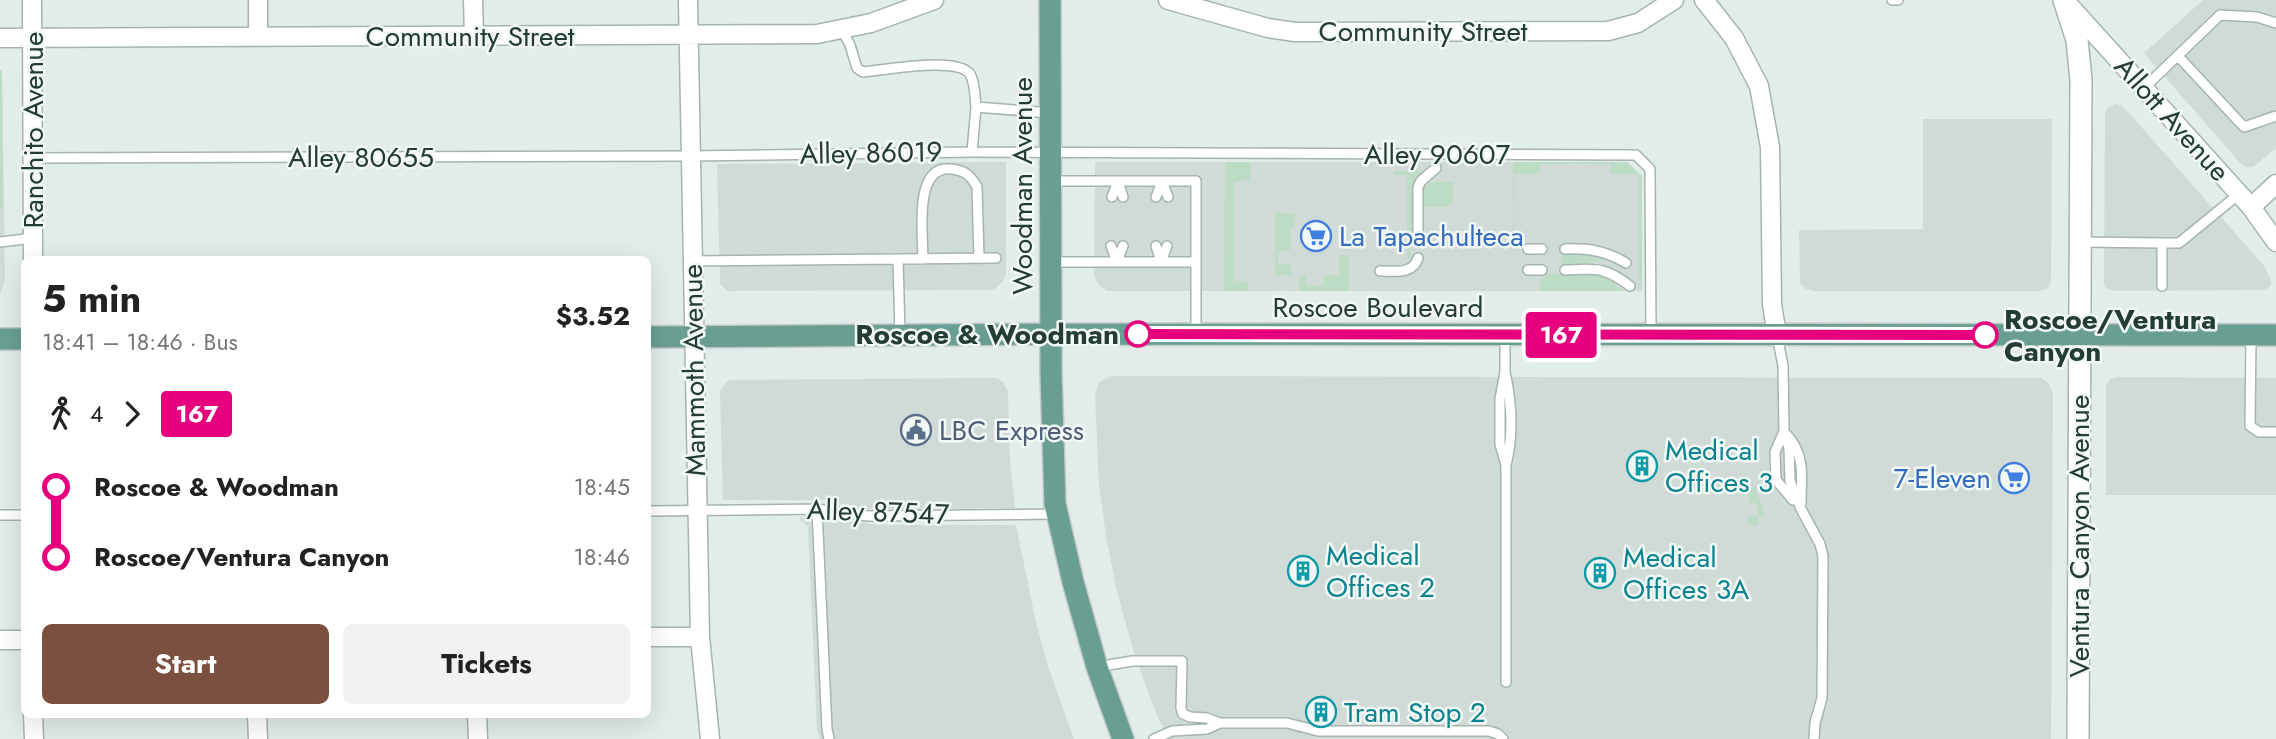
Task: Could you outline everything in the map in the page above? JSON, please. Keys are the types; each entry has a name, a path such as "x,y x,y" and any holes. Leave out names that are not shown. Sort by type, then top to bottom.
{"main road":[{"name":"Woodman Avenue","path":"1050,0 1052,438 1058,514 1073,582 1097,667 1123,739"},
{"name":"Roscoe Boulevard","path":"651,337 1051,334 2276,335"},
{"path":"0,339 21,339"}],"street":[{"name":"Ranchito Avenue","path":"32,0 33,256"},
{"path":"258,0 258,36"},
{"path":"473,0 474,36"},
{"name":"Mammoth Avenue","path":"688,0 700,637 710,739"},
{"name":"Community Street","path":"0,38 817,34 871,23 912,3 934,0"},
{"name":"Community Street","path":"1168,0 1212,7 1268,28 1295,32 1608,31 1638,23 1674,0"},
{"path":"1704,0 1734,38 1759,86 1770,147 1772,304 1777,335"},
{"name":"Allott Avenue","path":"2064,0 2245,201 2276,242"},
{"name":"Ventura Canyon Avenue","path":"2064,0 2077,40 2081,80 2078,739"},
{"path":"2245,201 2276,184"},
{"path":"651,637 700,637"},
{"path":"0,640 21,640"},
{"path":"33,718 34,739"},
{"path":"257,718 258,739"},
{"path":"477,718 478,739"}],"lane":[{"path":"1892,0 1898,0"},
{"path":"2144,88 2220,15 2257,17 2276,23"},
{"path":"842,30 857,68 863,72 935,65 964,68 972,76 976,107 972,152"},
{"path":"2178,57 2244,127 2276,117"},
{"path":"976,107 1051,113"},
{"name":"Alley 86019","path":"690,156 1051,152"},
{"name":"Alley 90607","path":"1051,152 1636,155 1650,169 1651,335"},
{"name":"Alley 80655","path":"33,158 690,156"},
{"path":"923,259 925,188 932,174 946,168 960,170 971,177 977,187 979,258"},
{"path":"1418,240 1418,187 1436,168"},
{"path":"1051,181 1196,181 1196,334"},
{"path":"1112,197 1118,181"},
{"path":"1118,181 1123,197"},
{"path":"1156,197 1162,181"},
{"path":"1162,181 1168,197"},
{"path":"2080,242 2179,243 2245,201"},
{"path":"0,242 33,238"},
{"path":"2162,243 2162,286"},
{"path":"1111,246 1117,262"},
{"path":"1117,262 1123,246"},
{"path":"1156,246 1161,262"},
{"path":"1161,262 1167,246"},
{"path":"1528,248 1542,248"},
{"path":"1565,248 1594,250 1626,263"},
{"path":"691,261 996,258"},
{"path":"1380,271 1407,270 1415,265 1418,258"},
{"path":"898,259 900,335"},
{"path":"1051,262 1196,262"},
{"path":"1528,270 1542,270"},
{"path":"1565,270 1604,270 1630,286"},
{"path":"1777,335 1783,373 1784,431 1792,488 1820,544 1824,562 1822,702 1815,723 1814,739"},
{"path":"1505,336 1500,444 1506,465 1506,682"},
{"path":"2251,336 2250,426 2259,432 2276,432"},
{"path":"1784,431 1775,452 1776,481 1801,509"},
{"path":"817,509 829,739"},
{"name":"Alley 87547","path":"651,510 817,509 868,516 1058,514"},
{"path":"0,515 21,515"},
{"path":"1097,667 1132,662 1182,662 1181,708 1184,714 1220,723 1287,723 1318,731 1489,731 1503,739"},
{"path":"1154,739 1172,731 1207,729 1220,723"}],"shaded area":[{"path":"2203,0 2276,0 2276,148 2253,167 2242,165 2144,53"},
{"path":"0,70 5,280 0,294"},
{"path":"2116,104 2129,113 2265,267 2271,281 2266,290 2114,291 2106,288 2105,116 2106,109"},
{"path":"1923,119 2052,119 2051,281 2048,288 2041,291 1814,291 1806,289 1800,283 1799,230 1923,229"},
{"path":"1006,162 1006,272 1004,280 994,290 727,291 720,284 717,164"},
{"path":"1095,162 1627,162 1642,176 1642,291 1107,291 1099,285 1094,276"},
{"path":"1112,376 2042,378 2053,393 2051,739 1169,739 1156,713 1134,653 1116,588 1106,536 1099,485 1095,395 1099,382"},
{"path":"997,378 1008,391 1010,461 1015,508 868,509 823,500 723,500 720,392 729,380"},
{"path":"2276,378 2276,495 2106,495 2106,387 2110,379"},
{"path":"825,517 879,525 1016,525 1036,623 1074,739 820,739 817,730 808,527 798,518"}],"green space":[{"path":"0,70 2,71 3,208 0,208"},
{"path":"1225,162 1251,162 1250,180 1234,182 1234,281 1247,282 1249,291 1224,291"},
{"path":"1513,162 1627,162 1642,176 1642,291 1639,275 1639,174 1611,174 1610,164 1540,164 1540,174 1514,174 1513,286"},
{"path":"1394,171 1426,171 1414,184 1411,241 1413,258 1407,260 1407,175 1394,175"},
{"path":"1435,182 1453,182 1453,201 1447,207 1421,207 1423,189"},
{"path":"1275,213 1295,213 1295,227 1291,228 1291,250 1278,251 1278,264 1291,264 1291,275 1275,275"},
{"path":"1561,252 1582,252 1607,260 1561,265"},
{"path":"1339,255 1349,255 1349,291 1299,291 1299,275 1306,275 1307,286 1323,286 1324,275 1339,275"},
{"path":"1592,273 1609,277 1622,291 1539,291 1540,281 1547,274"},
{"path":"1749,487 1756,487 1763,509 1764,516 1758,517 1758,526 1748,526 1748,517 1757,516 1757,503 1749,503"}],"bus line":[{"name":"167","path":"1138,334 1985,335"}],"place":[{"name":"La Tapachulteca","path":"1316,236"},
{"name":"Roscoe & Woodman","path":"1138,334"},
{"name":"Roscoe/Ventura Canyon","path":"1985,335"},
{"name":"LBC Express","path":"916,430"},
{"name":"Medical Offices 3","path":"1642,466"},
{"name":"7-Eleven","path":"2014,478"},
{"name":"Medical Offices 2","path":"1303,571"},
{"name":"Medical Offices 3A","path":"1600,573"},
{"name":"Tram Stop 2","path":"1321,712"}]}
